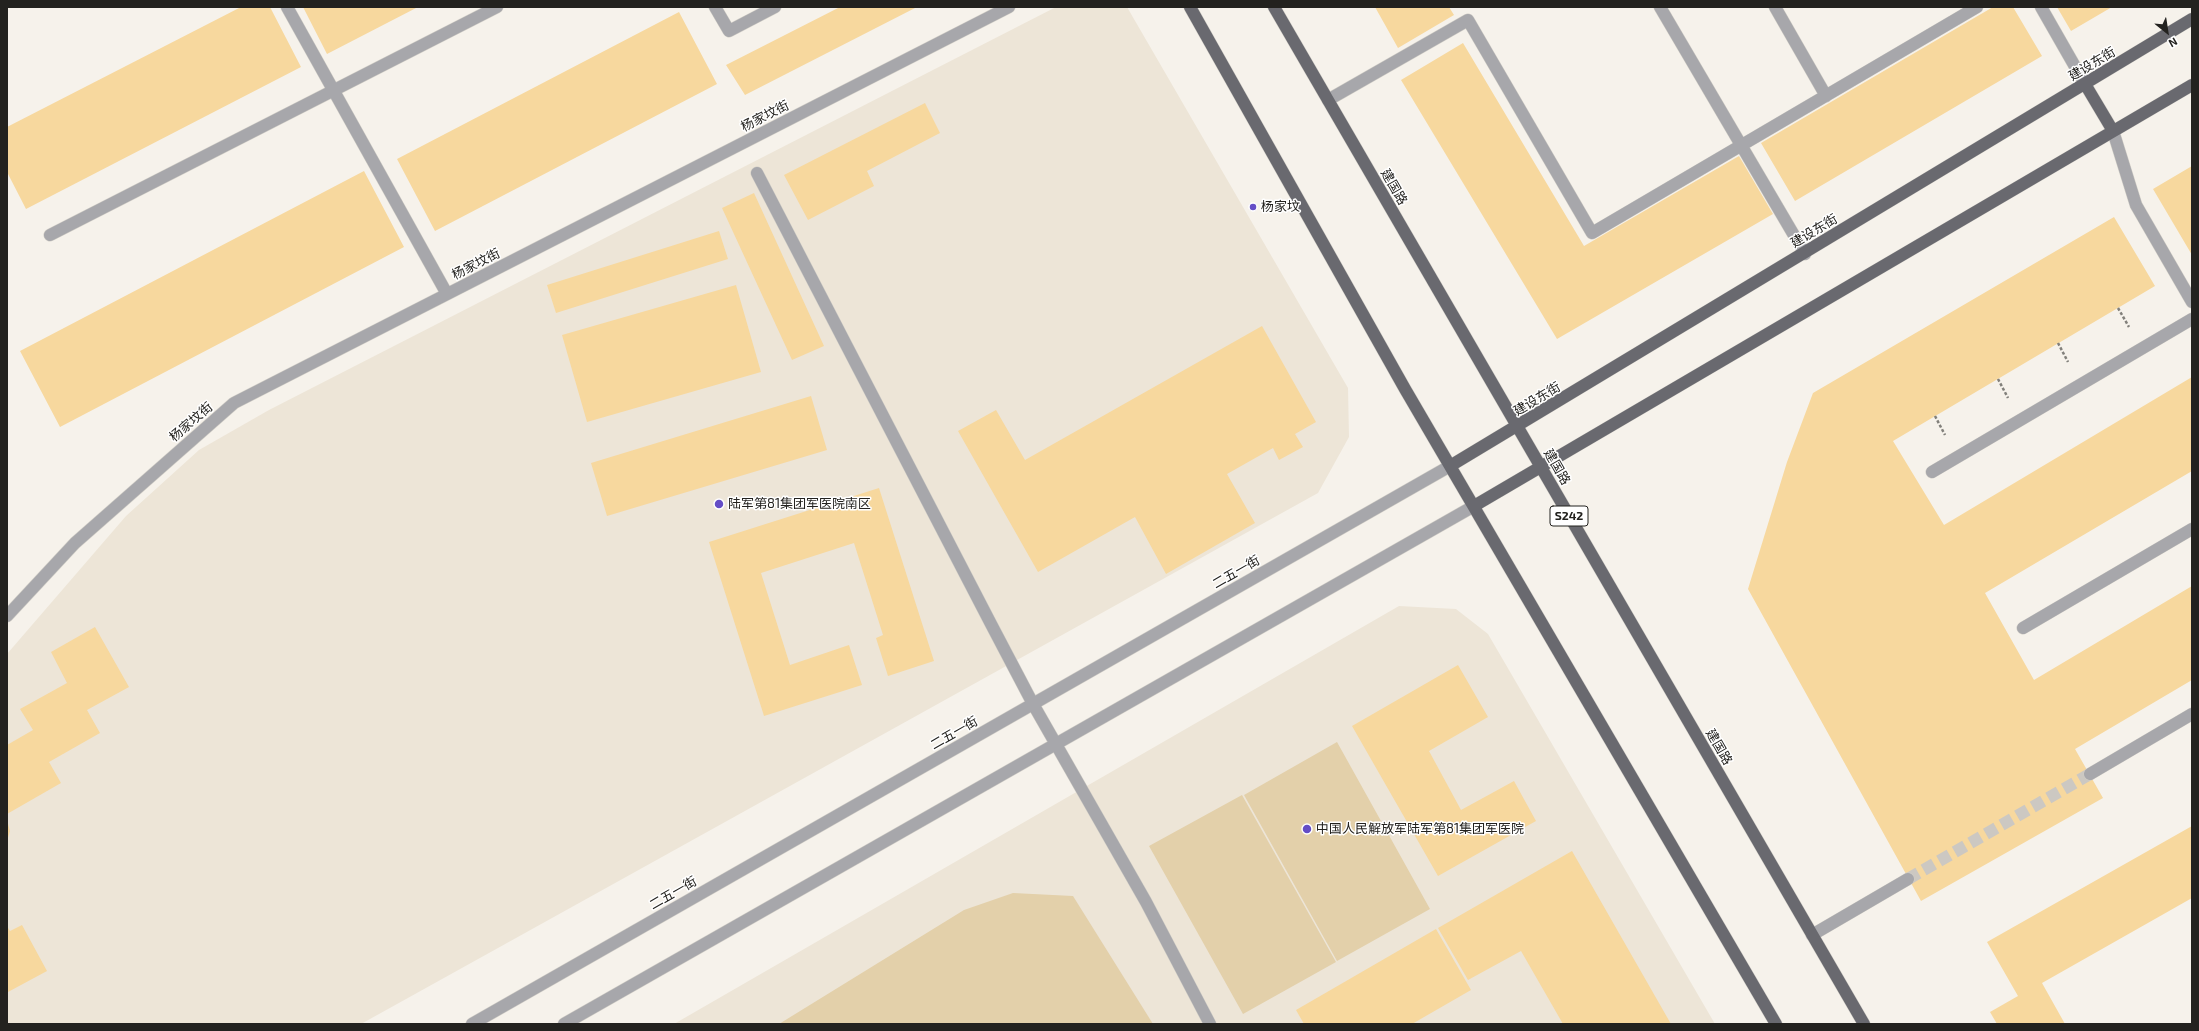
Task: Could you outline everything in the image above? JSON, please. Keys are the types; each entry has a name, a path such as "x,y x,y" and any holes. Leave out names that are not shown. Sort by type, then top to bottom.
{"main road":[{"path":"1190,7 1450,466 1776,1024"},
{"name":"建国路","path":"1274,7 1864,1024"},
{"name":"建设东街","path":"1450,466 2192,20"},
{"path":"2085,84 2113,131"},
{"path":"1474,506 2192,85"}],"street":[{"path":"287,7 448,294"},
{"path":"50,235 497,7"},
{"path":"715,7 728,30 775,7"},
{"name":"杨家坟街","path":"7,616 74,543 234,403 1009,7"},
{"path":"1660,7 1804,254"},
{"path":"1775,7 1826,96"},
{"path":"1328,100 1468,20 1592,233 1977,7"},
{"path":"2042,7 2085,84"},
{"path":"2113,131 2136,205 2192,302"},
{"path":"757,173 1033,704 1146,902 1210,1024"},
{"path":"1932,472 2192,319"},
{"name":"二五一街","path":"472,1024 1450,466"},
{"path":"564,1024 1474,506"},
{"path":"2023,628 2192,529"},
{"path":"2090,774 2192,714"},
{"path":"1812,935 1908,879"}],"shaded area":[{"name":"陆军第81集团军医院南区","path":"1056,7 1127,7 1348,388 1349,437 1318,493 361,1024 7,1024 7,654 126,516 199,450 269,410"},
{"name":"中国人民解放军陆军第81集团军医院","path":"1399,606 1456,609 1488,634 1715,1024 674,1024"},
{"path":"1337,742 1430,909 1337,961 1244,795"},
{"path":"1242,795 1336,962 1243,1014 1149,846"},
{"path":"1013,893 1073,896 1153,1024 779,1024 964,910"}],"building":[{"path":"241,7 270,7 301,67 26,209 7,172 7,127"},
{"path":"303,7 418,7 327,54"},
{"path":"840,7 917,7 745,95 726,65"},
{"path":"1375,7 1449,7 1454,15 1398,48"},
{"path":"1993,7 2013,7 2042,56 1795,201 1761,143"},
{"path":"2057,7 2112,7 2071,31"},
{"path":"679,12 717,84 435,231 397,159"},
{"path":"1463,43 1584,246 1739,156 1773,214 1557,339 1401,80"},
{"path":"925,103 940,133 867,171 874,186 808,220 784,175"},
{"path":"2192,166 2192,255 2153,189"},
{"path":"364,171 404,247 60,427 20,351"},
{"path":"754,193 824,346 792,360 722,208"},
{"path":"2114,217 2155,286 1893,441 1944,525 2192,377 2192,471 1985,593 2034,680 2192,586 2192,680 2075,749 2103,798 1921,901 1748,589 1787,462 1813,393"},
{"path":"719,231 728,259 556,313 547,285"},
{"path":"736,285 761,372 587,422 562,335"},
{"path":"1262,326 1316,422 1295,434 1303,447 1279,460 1273,448 1227,474 1255,523 1166,574 1135,517 1038,572 958,431 996,410 1025,460"},
{"path":"811,396 827,450 607,516 591,463"},
{"path":"879,488 934,661 888,676 876,638 883,635 854,543 761,573 790,665 849,645 862,685 764,716 709,542"},
{"path":"95,627 129,687 87,710 100,733 49,762 61,783 7,814 7,745 33,730 20,709 67,683 51,652"},
{"path":"1458,665 1488,717 1429,751 1461,810 1514,781 1536,821 1438,876 1352,726"},
{"path":"7,820 10,831 7,841"},
{"path":"2192,826 2192,898 2042,983 2065,1024 1997,1024 1990,1012 2018,996 1987,942"},
{"path":"1572,851 1671,1024 1563,1024 1521,951 1468,980 1438,928"},
{"path":"22,925 47,971 8,992 7,926 10,931"},
{"path":"1436,929 1471,990 1412,1024 1304,1024 1296,1010"}],"tunnel":[{"path":"1908,879 2090,774"}],"place":[{"name":"杨家坟","path":"1253,207"},
{"name":"陆军第81集团军医院南区","path":"719,504"},
{"name":"中国人民解放军陆军第81集团军医院","path":"1307,829"}]}
